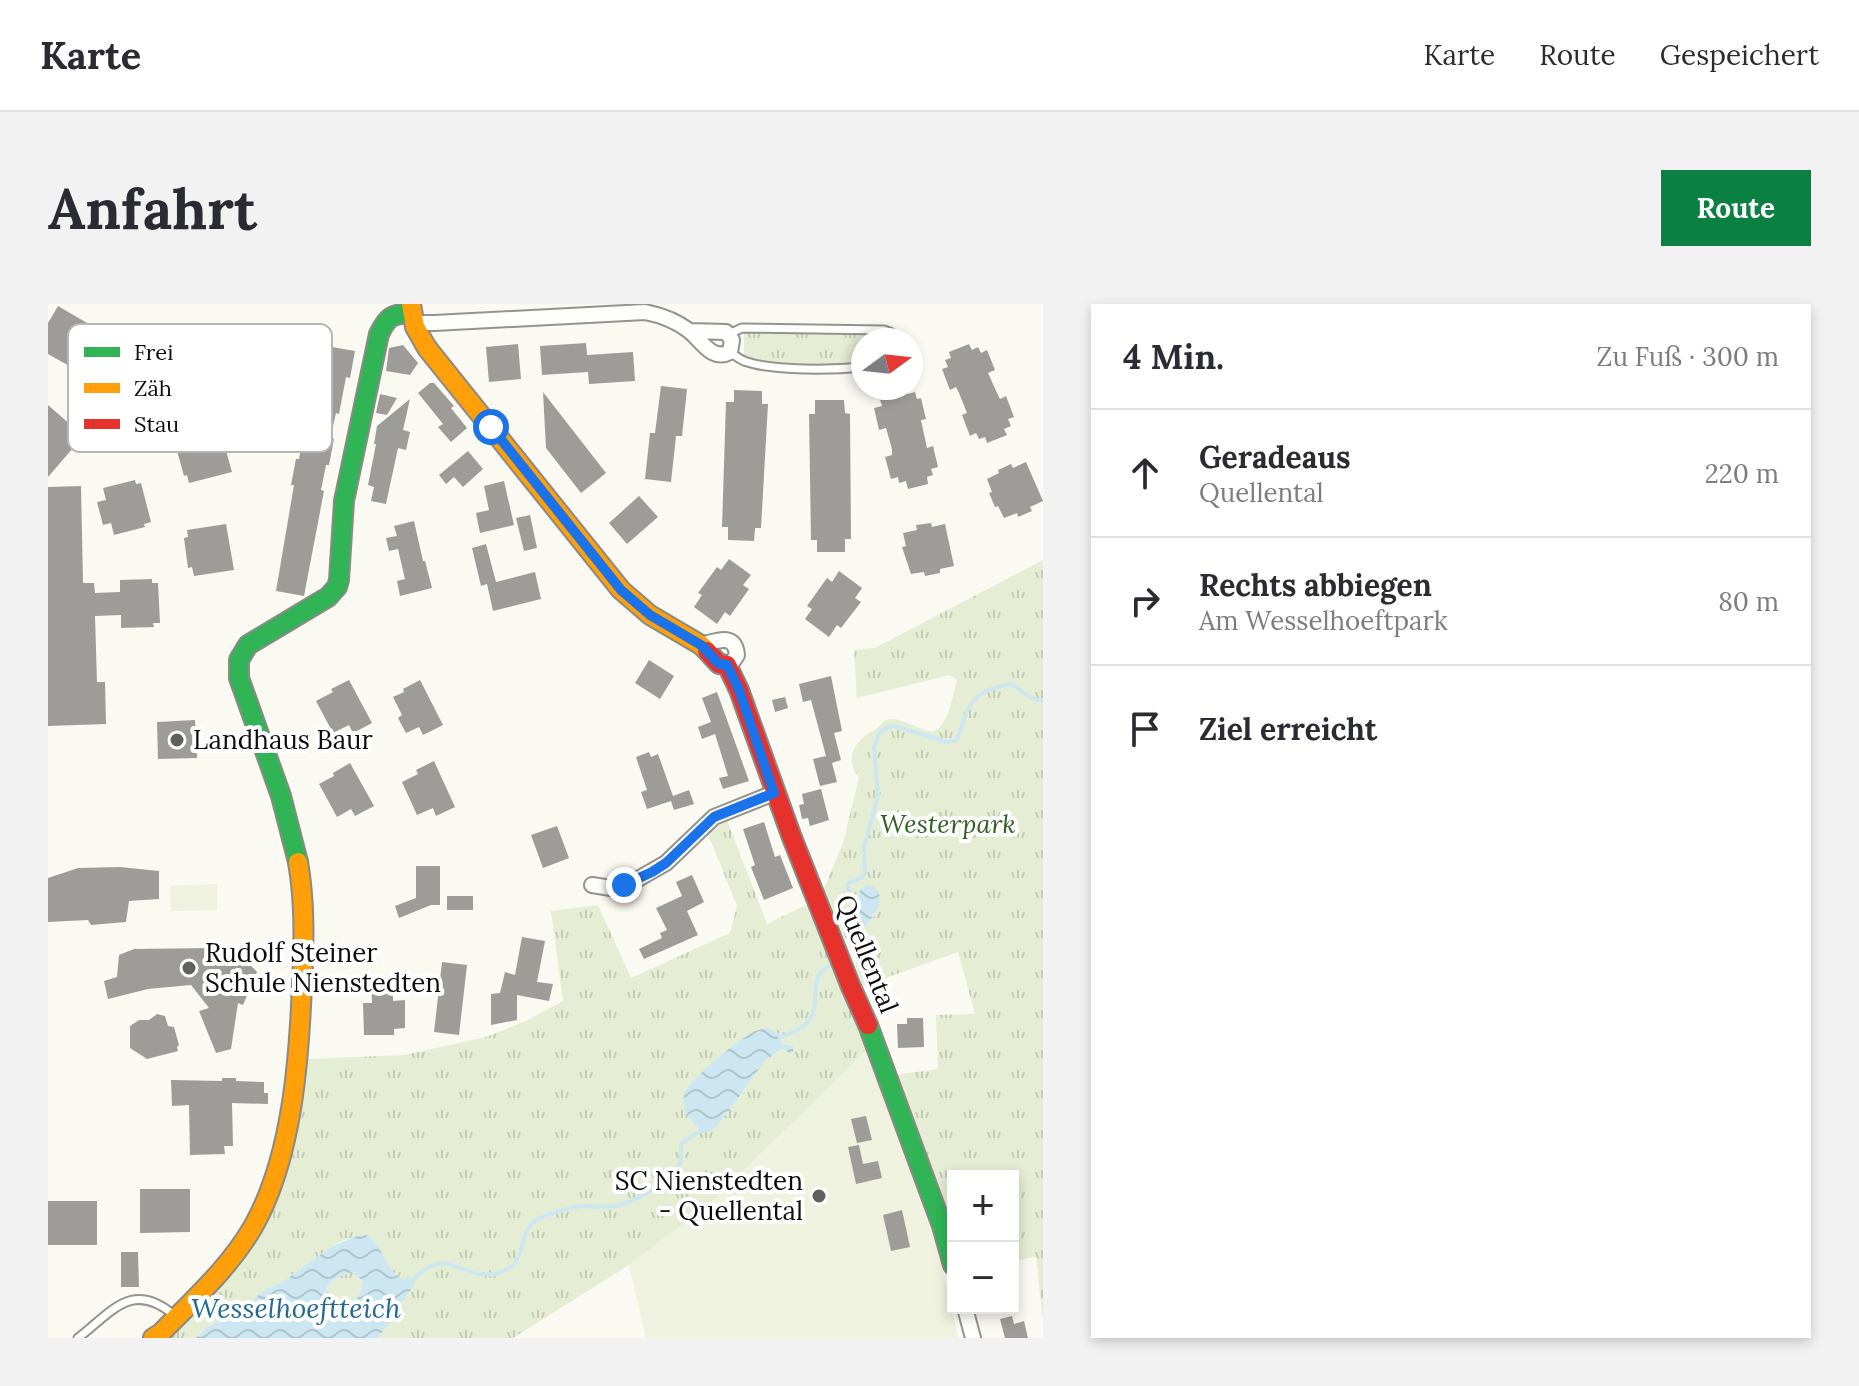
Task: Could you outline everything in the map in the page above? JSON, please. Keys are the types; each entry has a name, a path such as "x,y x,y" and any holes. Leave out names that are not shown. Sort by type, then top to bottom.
{"street":[{"path":"153,1338 222,1273 243,1244 269,1195 284,1149 302,1003 303,908 299,868 283,805 239,678 238,660 248,645 328,597 337,587 344,501 379,334 386,319 396,314 412,313 645,312 690,331 712,351 725,355 730,352 732,343 729,334 722,330 690,331"},
{"name":"Quellental","path":"412,313 427,348 621,590 650,615 701,645 719,664 727,665 739,690 774,793 865,1017 947,1244"},
{"path":"592,885 611,888 652,872 678,854 714,817 774,793"},
{"path":"967,1314 973,1338"}],"lane":[{"path":"729,334 742,328 851,330"},
{"path":"730,352 756,364 851,368"},
{"path":"78,1338 127,1301 149,1299 177,1316"}],"green space":[{"path":"744,332 851,334 851,363 786,364 744,357"},
{"name":"Westerpark","path":"1043,560 1043,1321 1036,1257 1019,1260 1019,1170 947,1170 947,1220 894,1075 938,1069 936,1015 975,1014 958,952 863,986 856,960 823,891 843,843 859,778 852,761 856,745 889,719 930,731 939,728 947,716 957,680 950,675 857,698 854,650 875,648","holes":["857,895 876,914 865,927 852,910 859,905"]},
{"path":"727,820 767,924 806,905 866,1051 707,1206 629,1265 513,1338 377,1338 403,1309 402,1302 406,1296 403,1279 389,1266 372,1238 344,1240 331,1247 285,1280 206,1328 196,1338 162,1338 267,1216 282,1186 292,1151 308,1059 404,1055 486,1037 526,1021 563,1001 551,911 598,905 631,978 730,933 737,906 708,834","holes":["755,1031 780,1034 781,1044 790,1046 765,1061 719,1124 698,1076"]},
{"path":"217,884 217,910 171,911 170,886"},
{"name":"SC Nienstedten - Quellental","path":"866,1051 933,1236 947,1288 947,1314 953,1314 958,1338 646,1338 629,1265 707,1206"},
{"path":"352,1273 358,1277 362,1288 354,1303 342,1307 325,1297 327,1287 333,1280"}],"water":[{"path":"869,884 879,893 879,904 865,927 857,926 850,915 859,905 860,890"},
{"path":"767,1028 780,1034 782,1044 793,1046 793,1052 781,1049 765,1061 719,1124 704,1133 686,1111 683,1101 687,1089 704,1070 738,1042 755,1031"},
{"name":"Wesselhoeftteich","path":"368,1235 392,1270 403,1279 411,1277 415,1284 402,1302 403,1309 377,1338 196,1338 206,1328 285,1280 331,1247 357,1236","holes":["352,1273 362,1286 355,1302 347,1303 345,1307 325,1297 327,1287 333,1280"]}],"building":[{"path":"58,306 89,324 68,324 68,365 48,354 48,323"},
{"path":"586,343 587,355 633,352 635,381 589,384 588,372 542,375 540,346"},
{"path":"518,344 521,379 489,382 486,347"},
{"path":"969,344 972,350 978,347 981,353 987,350 995,370 988,373 1000,399 1006,396 1014,417 1008,419 1011,426 1004,429 1007,435 987,443 985,437 979,439 976,433 970,436 962,415 967,413 959,393 956,387 950,390 942,369 948,367 945,360 951,358 949,352"},
{"path":"403,345 418,363 410,375 386,371 389,348"},
{"path":"332,347 355,351 350,378 346,377 339,414 336,413 332,432"},
{"path":"434,383 454,406 451,408 467,428 451,442 438,427 443,424 418,393"},
{"path":"661,386 687,389 682,436 676,436 671,482 645,479 650,433 655,433"},
{"path":"734,390 762,391 762,404 768,404 761,528 755,528 754,541 728,540 728,527 722,527 726,402 734,402"},
{"path":"543,392 606,473 581,493 546,448"},
{"path":"380,394 397,398 387,415 376,413"},
{"path":"410,399 403,430 410,432 406,450 398,448 386,504 371,501 374,487 368,485 377,426"},
{"path":"815,400 844,400 845,413 850,414 851,539 845,539 845,552 817,552 817,540 811,540 809,414 815,414"},
{"path":"880,400 921,400 926,419 921,420 927,448 933,446 938,467 931,469 933,475 927,477 928,484 908,489 906,481 899,483 898,477 891,479 885,457 892,455 892,449 886,428 879,430 874,408 882,406"},
{"path":"48,405 68,422 70,452 48,477"},
{"path":"468,451 483,469 463,487 454,477 446,484 439,475"},
{"path":"177,452 226,452 232,472 189,483 187,475 184,476"},
{"path":"300,452 332,452 321,490 324,491 304,596 276,591 294,485 291,485 296,459 299,459"},
{"path":"1026,462 1043,501 1030,507 1032,511 1018,517 1017,513 1004,518 998,506 995,507 987,479 1011,464 1013,468"},
{"path":"135,480 136,484 141,483 151,522 144,524 145,527 114,535 111,523 103,525 97,502 106,500 103,488"},
{"path":"504,481 514,525 480,533 476,513 489,510 484,486"},
{"path":"81,486 83,583 94,583 95,593 120,592 120,580 152,579 152,583 158,583 160,623 153,623 154,627 121,628 121,615 95,616 97,682 105,682 106,724 48,726 48,487"},
{"path":"639,496 658,517 627,544 609,523"},
{"path":"530,515 537,548 524,551 516,518"},
{"path":"414,521 432,588 400,596 397,581 405,579 398,549 389,551 386,538 397,536 394,526"},
{"path":"931,523 932,527 945,524 954,566 925,576 924,572 911,574 902,547 906,546 903,533 917,530 916,525"},
{"path":"226,524 234,570 194,576 192,567 188,568 184,538 188,537 187,530"},
{"path":"486,544 496,582 535,572 541,599 493,611 487,584 481,586 472,548"},
{"path":"729,559 751,575 743,585 749,589 730,616 725,612 717,624 694,607 702,595 698,593 717,567 721,570"},
{"path":"839,571 862,588 855,598 861,602 841,628 837,625 829,637 805,619 812,609 807,606 827,578 832,582"},
{"path":"649,660 674,676 660,699 635,683"},
{"path":"831,676 842,731 834,733 841,760 832,763 837,782 820,786 813,759 826,756 811,700 803,702 799,684"},
{"path":"349,680 372,723 353,733 349,725 333,733 316,701"},
{"path":"420,680 443,725 423,735 419,727 406,733 398,718 402,715 393,697"},
{"path":"717,692 749,781 723,789 719,778 728,776 715,734 702,739 698,727 711,722 702,698"},
{"path":"785,697 788,708 775,712 772,700"},
{"name":"Landhaus Baur","path":"195,720 197,758 158,759 157,722"},
{"path":"649,752 651,757 658,754 673,796 689,790 694,804 674,810 671,801 647,809 641,792 647,790 636,757"},
{"path":"434,761 455,807 436,816 433,808 417,815 402,782"},
{"path":"350,763 374,806 355,816 351,809 337,817 319,784"},
{"path":"821,789 829,820 810,826 808,818 802,819 799,805 804,804 802,794"},
{"path":"764,822 775,857 780,855 793,888 764,900 751,867 755,865 743,829"},
{"path":"557,826 569,858 543,868 531,835"},
{"path":"416,866 440,866 440,905 431,905 399,918 395,906 416,898"},
{"path":"120,867 159,871 159,899 129,901 126,922 91,925 88,920 48,922 48,878 78,868"},
{"path":"692,875 704,902 687,911 698,935 644,959 639,949 662,938 660,933 667,930 656,908 682,896 676,882"},
{"path":"447,896 473,896 473,910 447,910"},
{"path":"522,937 545,941 537,982 553,984 549,1001 517,995 517,1020 491,1025 491,994 500,993 505,972 515,975"},
{"path":"134,949 223,950 225,957 239,953 257,972 243,1005 238,1003 231,1049 216,1053 199,1011 209,1008 191,985 148,989 108,999 104,981 117,977 119,955"},
{"path":"442,962 467,965 459,1035 434,1032"},
{"path":"371,977 388,977 388,995 393,995 393,1001 405,1000 405,1028 394,1029 394,1035 364,1035 363,1003 372,1003"},
{"path":"157,1014 165,1016 168,1026 174,1027 178,1051 147,1059 130,1048 130,1026"},
{"path":"907,1018 923,1018 924,1047 898,1048 897,1024 907,1024"},
{"path":"222,1078 264,1082 268,1104 232,1103 233,1146 224,1146 225,1154 190,1155 189,1105 172,1106 171,1080 222,1081"},
{"path":"866,1116 872,1140 857,1143 851,1119"},
{"path":"859,1145 863,1164 878,1161 882,1178 856,1184 848,1147"},
{"path":"140,1189 190,1189 190,1232 140,1233"},
{"path":"48,1201 97,1201 97,1245 48,1245"},
{"path":"902,1210 910,1247 891,1251 883,1215"},
{"path":"121,1252 138,1252 139,1287 121,1287"},
{"path":"1012,1316 1014,1324 1024,1321 1028,1338 1005,1338 1000,1319"}],"waterway":[{"path":"859,905 850,896 848,883 865,874 864,847 878,796 874,748 879,733 894,726 947,742 956,741 969,708 977,697 1011,684 1030,697 1043,701"},
{"path":"860,940 861,927"},
{"path":"855,953 859,946"},
{"path":"780,1037 799,1029 809,1020 818,979 825,968 833,964"},
{"path":"413,1280 436,1264 485,1275 507,1270 517,1260 525,1236 535,1221 568,1209 614,1206 641,1196 676,1169 681,1161 681,1144 701,1130"}],"traffic: fast":[{"path":"298,862 281,796 239,678 239,660 248,645 328,597 337,587 344,501 379,334 391,317 411,312"},
{"path":"868,1025 947,1244"}],"traffic: slow":[{"path":"411,304 415,327 427,348 621,590 650,615 707,651"},
{"path":"153,1338 233,1256 253,1227 277,1171 291,1109 299,1045 303,938 298,862"}],"traffic: jam":[{"path":"707,651 719,664 727,665 739,690 791,835 868,1025"}],"place":[{"name":"Landhaus Baur","path":"177,740"},
{"name":"Rudolf Steiner Schule Nienstedten","path":"189,968"},
{"name":"SC Nienstedten - Quellental","path":"819,1196"}],"route":[{"path":"491,427 621,590 650,615 701,645 719,664 727,665 739,690 774,793 714,817 678,854 652,872 624,885"}]}
